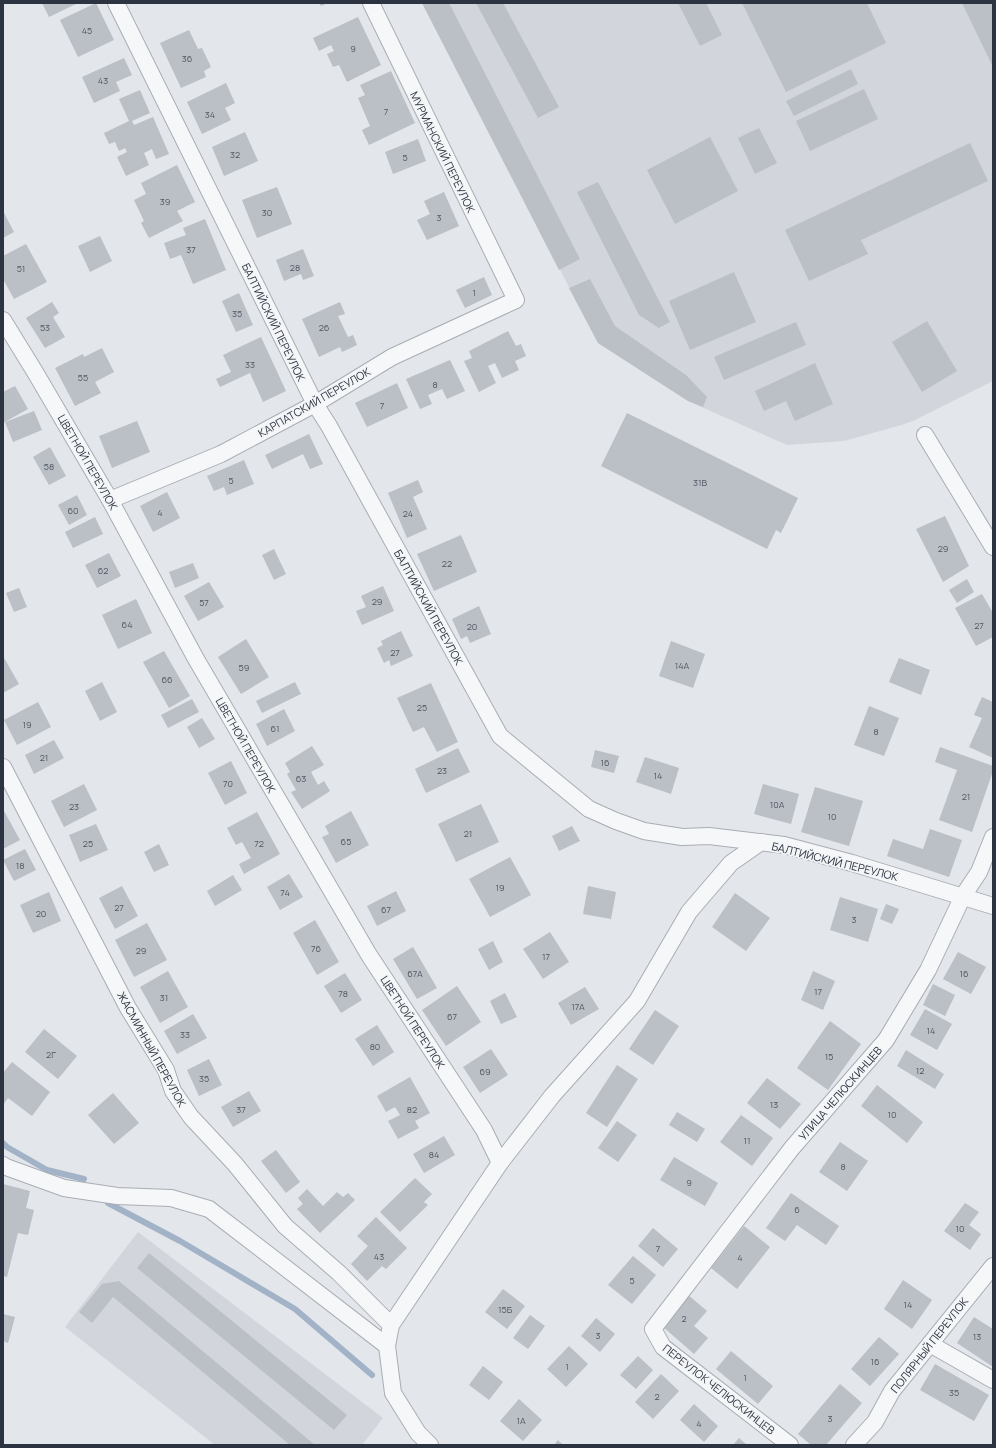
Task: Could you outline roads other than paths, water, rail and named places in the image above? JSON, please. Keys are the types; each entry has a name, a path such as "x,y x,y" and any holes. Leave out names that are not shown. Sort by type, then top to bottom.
{"street":[{"name":"БАЛТИЙСКИЙ ПЕРЕУЛОК","path":"116,3 315,404 329,426 500,736 589,808 616,821 644,831 682,837 709,836 784,845 852,863 993,906"},
{"name":"МУРМАНСКИЙ ПЕРЕУЛОК","path":"371,3 516,300"},
{"name":"КАРПАТСКИЙ ПЕРЕУЛОК","path":"110,500 221,454 315,404 392,357 516,300"},
{"name":"ЦВЕТНОЙ ПЕРЕУЛОК","path":"3,320 110,500 196,660 365,948 484,1130 500,1163"},
{"path":"926,435 993,547"},
{"name":"ЖАСМИННЫЙ ПЕРЕУЛОК","path":"3,767 128,1008 166,1070 173,1091 186,1110 235,1164 285,1226 339,1273 391,1325"},
{"name":"УЛИЦА ЧЕЛЮСКИНЦЕВ","path":"652,1329 792,1148 886,1040 928,970 963,896 979,872 993,837"},
{"path":"430,1445 418,1433 393,1393 386,1346 391,1325 500,1163 552,1096 637,1001 689,912 731,863 760,842"},
{"path":"4,1168 64,1188 117,1196 172,1198 209,1209 386,1346"},
{"name":"ПОЛЯРНЫЙ ПЕРЕУЛОК","path":"854,1445 875,1422 892,1391 993,1266"},
{"name":"ПЕРЕУЛОК ЧЕЛЮСКИНЦЕВ","path":"652,1329 663,1347 790,1445"},
{"path":"930,1344 993,1380"}],"waterway":[{"path":"3,1143 7,1147 47,1170 84,1179"},
{"path":"108,1203 180,1241 295,1309 372,1375"}]}
